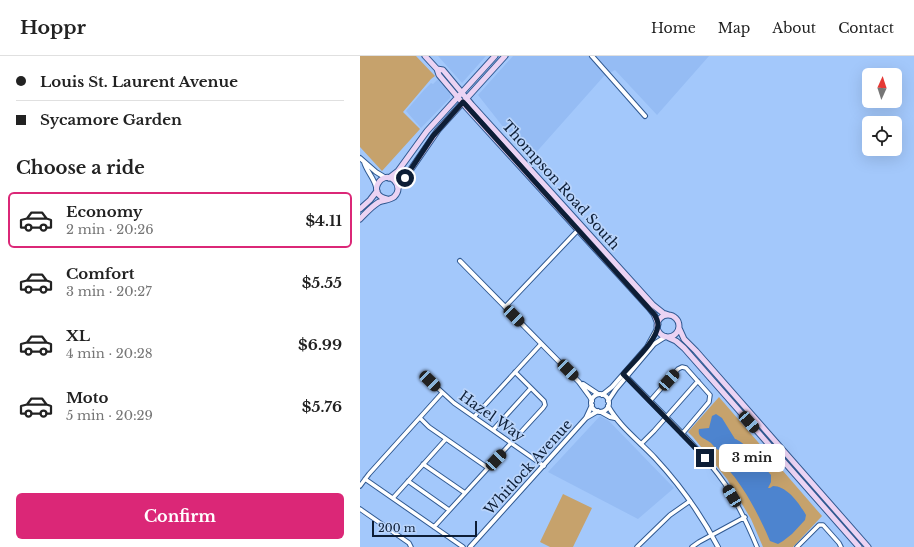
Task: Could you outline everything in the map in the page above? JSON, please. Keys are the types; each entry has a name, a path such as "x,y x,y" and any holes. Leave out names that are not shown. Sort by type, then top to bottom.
{"main road":[{"name":"Thompson Road South","path":"425,56 437,68 439,75 460,94 578,230 654,314 658,326"},
{"path":"360,209 370,200 379,181 388,178 398,171 427,131 495,56"},
{"path":"360,219 375,205 396,195 398,188 430,141 505,56"},
{"name":"Thompson Road South","path":"465,100 653,305 663,313 669,315"},
{"path":"388,178 395,181 398,188"},
{"path":"376,189 380,197 387,199"},
{"path":"859,547 686,351 679,344 660,333 658,326 662,318 669,315 676,318 684,339 868,547"},
{"path":"666,337 676,333 679,328"}],"street":[{"path":"592,56 646,116"},
{"path":"360,158 388,178"},
{"path":"364,162 366,169 375,182 376,189"},
{"path":"505,307 578,230"},
{"path":"460,261 579,382 590,397 594,409 615,418"},
{"path":"599,411 605,410 624,375 647,347 658,326"},
{"path":"592,403 594,397 612,387 656,342 666,337"},
{"path":"474,417 541,344"},
{"path":"650,401 678,369 682,367 686,368 710,395 711,399 682,434"},
{"path":"434,527 543,408 544,401 515,372"},
{"path":"624,375 705,458 745,517 757,547"},
{"name":"Hazel Way","path":"430,381 442,393 474,417 544,466"},
{"path":"579,382 606,397 615,418 669,474 690,500 718,547"},
{"path":"641,444 698,382"},
{"path":"493,430 531,388"},
{"path":"360,486 442,393"},
{"name":"Whitlock Avenue","path":"470,547 586,418 592,403"},
{"name":"Whitlock Avenue","path":"586,418 599,411"},
{"path":"420,418 429,427 488,468"},
{"path":"393,498 446,438"},
{"path":"423,464 465,493"},
{"path":"365,479 463,547"},
{"path":"408,481 449,510"},
{"path":"636,547 670,515 690,500"},
{"path":"360,509 409,543 411,547"},
{"path":"692,547 745,517"},
{"path":"797,547 819,525 823,525 840,543 841,547"}],"shaded area":[{"path":"360,56 416,56 435,76 403,112 420,129 382,171 360,147"},
{"path":"438,56 486,56 462,83"},
{"path":"513,56 709,56 657,115 615,70 604,76 532,157 504,128 478,95"},
{"path":"438,79 450,94 450,98 421,128 406,111 431,83 433,84"},
{"path":"719,397 822,516 793,547 763,547 751,519 727,479 688,432"},
{"path":"716,414 722,418 735,439 749,449 771,475 771,482 768,488 773,486 778,487 788,492 800,505 806,515 805,520 792,534 778,544 770,541 746,494 719,457 727,445 718,450 699,434 699,429 709,428 712,416"},
{"path":"600,416 609,421 674,488 638,519 548,472"},
{"path":"563,494 592,508 573,547 550,547 540,542"}],"route":[{"path":"405,178 433,136 463,102 654,314 658,327 652,340 623,374 705,458"}]}
